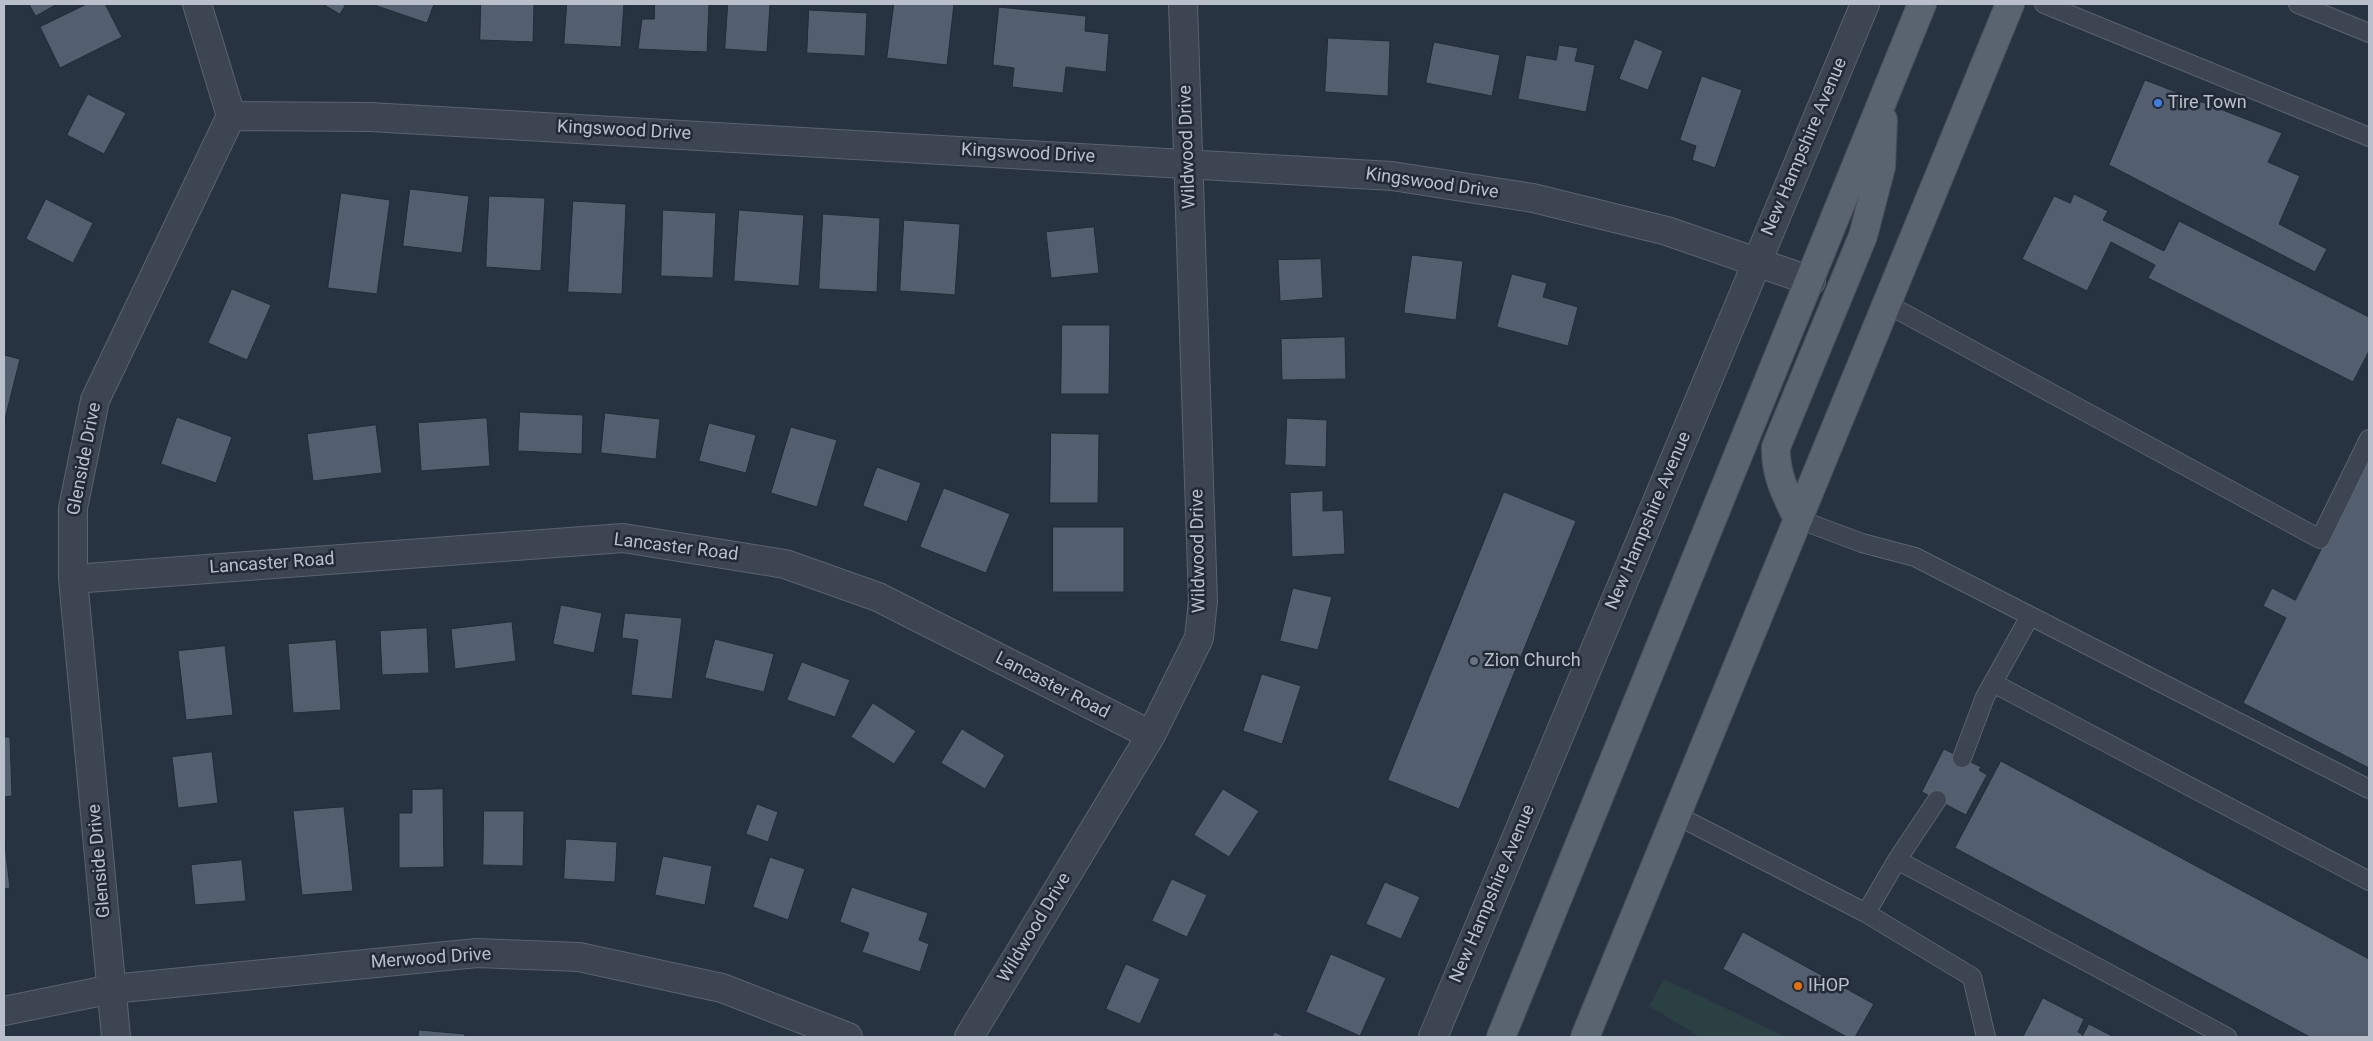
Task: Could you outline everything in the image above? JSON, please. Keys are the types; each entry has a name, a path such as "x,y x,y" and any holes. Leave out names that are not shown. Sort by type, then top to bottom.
{"main road":[{"path":"1501,1037 1811,281 1922,4"},
{"path":"1585,1037 1885,303 2010,4"},
{"path":"1798,519 1780,481 1775,463 1776,447 1863,236 1880,167 1885,96"}],"street":[{"path":"197,4 231,116"},
{"name":"Wildwood Drive","path":"969,1037 1150,735 1199,638 1203,602 1183,4"},
{"name":"New Hampshire Avenue","path":"1433,1037 1865,4"},
{"name":"Kingswood Drive","path":"231,116 370,117 1392,176 1533,198 1667,231 1811,281"},
{"name":"Glenside Drive","path":"116,1037 73,579 73,508 95,400 231,116"},
{"name":"Lancaster Road","path":"73,579 622,538 785,564 878,597 1150,735"},
{"name":"Merwood Drive","path":"4,1011 112,989 477,953 579,957 722,988 848,1037"}],"lane":[{"path":"2044,4 2369,138"},
{"path":"2298,4 2369,33"},
{"path":"1885,303 2320,539 2369,440"},
{"path":"1798,519 1862,543 1914,558 2369,790"},
{"path":"1962,758 1993,683 2030,616"},
{"path":"1993,683 2369,881"},
{"path":"1866,913 1897,860 1936,800"},
{"path":"1676,815 1866,913 1972,977 1986,1037"},
{"path":"1897,860 2227,1037"}],"green space":[{"path":"1664,979 1786,1037 1700,1037 1649,1006"}],"building":[{"path":"29,4 57,4 36,16"},
{"path":"87,4 105,4 122,37 60,68 40,27"},
{"path":"323,4 346,4 340,14"},
{"path":"377,4 434,4 427,23 377,6"},
{"path":"481,4 534,4 533,42 480,40"},
{"path":"567,4 624,4 621,47 564,44"},
{"path":"655,4 709,4 707,52 638,49 642,19 654,19"},
{"path":"728,4 770,4 767,52 725,49"},
{"path":"894,4 954,4 947,65 887,58"},
{"path":"999,7 1086,16 1085,31 1109,34 1106,72 1066,67 1063,93 1012,87 1014,68 993,65"},
{"path":"809,10 867,13 865,56 807,53"},
{"path":"1328,38 1390,41 1388,96 1325,92"},
{"path":"1635,39 1663,51 1648,90 1619,79"},
{"path":"1434,42 1500,55 1492,96 1426,83"},
{"path":"1559,45 1578,48 1575,61 1595,65 1586,112 1518,99 1526,55 1556,60"},
{"path":"1702,76 1742,90 1715,168 1692,160 1696,146 1680,140"},
{"path":"2145,80 2282,133 2268,162 2300,176 2279,224 2327,249 2315,272 2109,165"},
{"path":"88,94 126,113 104,154 67,135"},
{"path":"410,189 469,196 462,253 403,246"},
{"path":"341,193 390,200 377,294 328,288"},
{"path":"2074,194 2108,211 2103,220 2164,251 2179,221 2369,317 2369,351 2353,382 2148,278 2155,265 2111,242 2087,291 2022,259 2054,196 2070,203"},
{"path":"489,196 545,198 541,271 486,267"},
{"path":"46,199 93,223 73,263 26,239"},
{"path":"573,201 626,204 622,294 568,292"},
{"path":"663,210 716,213 713,278 661,276"},
{"path":"739,210 804,215 799,286 734,281"},
{"path":"823,214 880,218 877,292 819,289"},
{"path":"904,220 960,224 955,295 900,291"},
{"path":"1094,227 1099,273 1051,278 1046,232"},
{"path":"1412,255 1463,261 1456,320 1404,313"},
{"path":"1321,259 1323,298 1280,301 1278,260"},
{"path":"1512,274 1547,283 1543,297 1578,307 1568,346 1497,327"},
{"path":"232,289 271,305 247,360 208,343"},
{"path":"1062,325 1110,325 1109,394 1061,394"},
{"path":"1345,337 1346,379 1282,380 1281,339"},
{"path":"4,355 20,359 4,423"},
{"path":"520,412 583,415 582,454 518,451"},
{"path":"605,413 660,419 656,459 601,453"},
{"path":"177,417 232,437 216,483 161,464"},
{"path":"487,418 490,466 421,471 418,423"},
{"path":"1287,418 1327,420 1326,467 1285,465"},
{"path":"709,423 756,435 746,473 699,461"},
{"path":"376,425 382,473 313,481 307,434"},
{"path":"791,427 837,440 817,507 771,493"},
{"path":"1051,433 1099,434 1098,503 1050,503"},
{"path":"2369,455 2369,768 2243,703 2286,618 2263,606 2272,588 2295,600"},
{"path":"877,467 921,483 907,522 863,506"},
{"path":"944,488 1010,514 986,573 920,547"},
{"path":"1323,491 1323,511 1343,510 1345,554 1292,557 1290,493"},
{"path":"1504,492 1576,521 1459,809 1388,780"},
{"path":"1053,527 1124,527 1124,592 1053,592"},
{"path":"1293,588 1332,597 1318,650 1280,641"},
{"path":"561,605 602,613 594,653 553,644"},
{"path":"625,613 682,618 672,699 631,695 638,640 622,638"},
{"path":"512,622 516,661 455,669 451,629"},
{"path":"427,628 429,673 382,675 380,631"},
{"path":"715,639 774,654 764,692 705,678"},
{"path":"336,640 341,710 293,713 288,644"},
{"path":"225,646 233,715 186,720 178,651"},
{"path":"802,662 850,680 835,717 787,700"},
{"path":"1262,674 1301,686 1282,744 1243,731"},
{"path":"873,703 916,731 894,764 851,737"},
{"path":"962,729 1005,755 985,789 941,763"},
{"path":"4,737 10,737 12,796 4,797"},
{"path":"1944,749 1981,767 1979,770 1987,775 1966,815 1922,792"},
{"path":"212,752 218,803 178,808 172,757"},
{"path":"2001,761 2369,959 2369,1037 2310,1037 1955,848"},
{"path":"443,789 444,867 399,868 399,813 412,813 412,790"},
{"path":"1223,789 1259,811 1229,857 1194,835"},
{"path":"757,804 778,812 768,842 746,834"},
{"path":"344,807 353,891 302,895 293,811"},
{"path":"484,811 524,811 523,866 483,865"},
{"path":"4,837 10,888 4,889"},
{"path":"566,839 617,842 615,882 564,879"},
{"path":"663,856 712,866 705,905 655,895"},
{"path":"770,857 805,869 788,920 753,907"},
{"path":"242,860 246,901 195,905 191,865"},
{"path":"1172,879 1207,895 1187,937 1152,921"},
{"path":"1385,882 1420,897 1401,939 1366,924"},
{"path":"852,887 928,913 919,940 929,944 920,972 862,952 869,933 840,922"},
{"name":"IHOP","path":"1743,932 1874,1004 1855,1037 1847,1037 1723,969"},
{"path":"1331,954 1386,978 1360,1036 1306,1012"},
{"path":"1126,964 1160,979 1140,1024 1106,1009"},
{"path":"2043,998 2084,1019 2078,1032 2083,1035 2082,1037 2023,1037"},
{"path":"2089,1024 2114,1037 2082,1037"},
{"path":"419,1030 465,1034 464,1037 418,1037"},
{"path":"1275,1032 1285,1037 1272,1037"}],"place":[{"name":"Tire Town","path":"2158,103"},
{"name":"Zion Church","path":"1474,661"},
{"name":"IHOP","path":"1798,986"}]}
